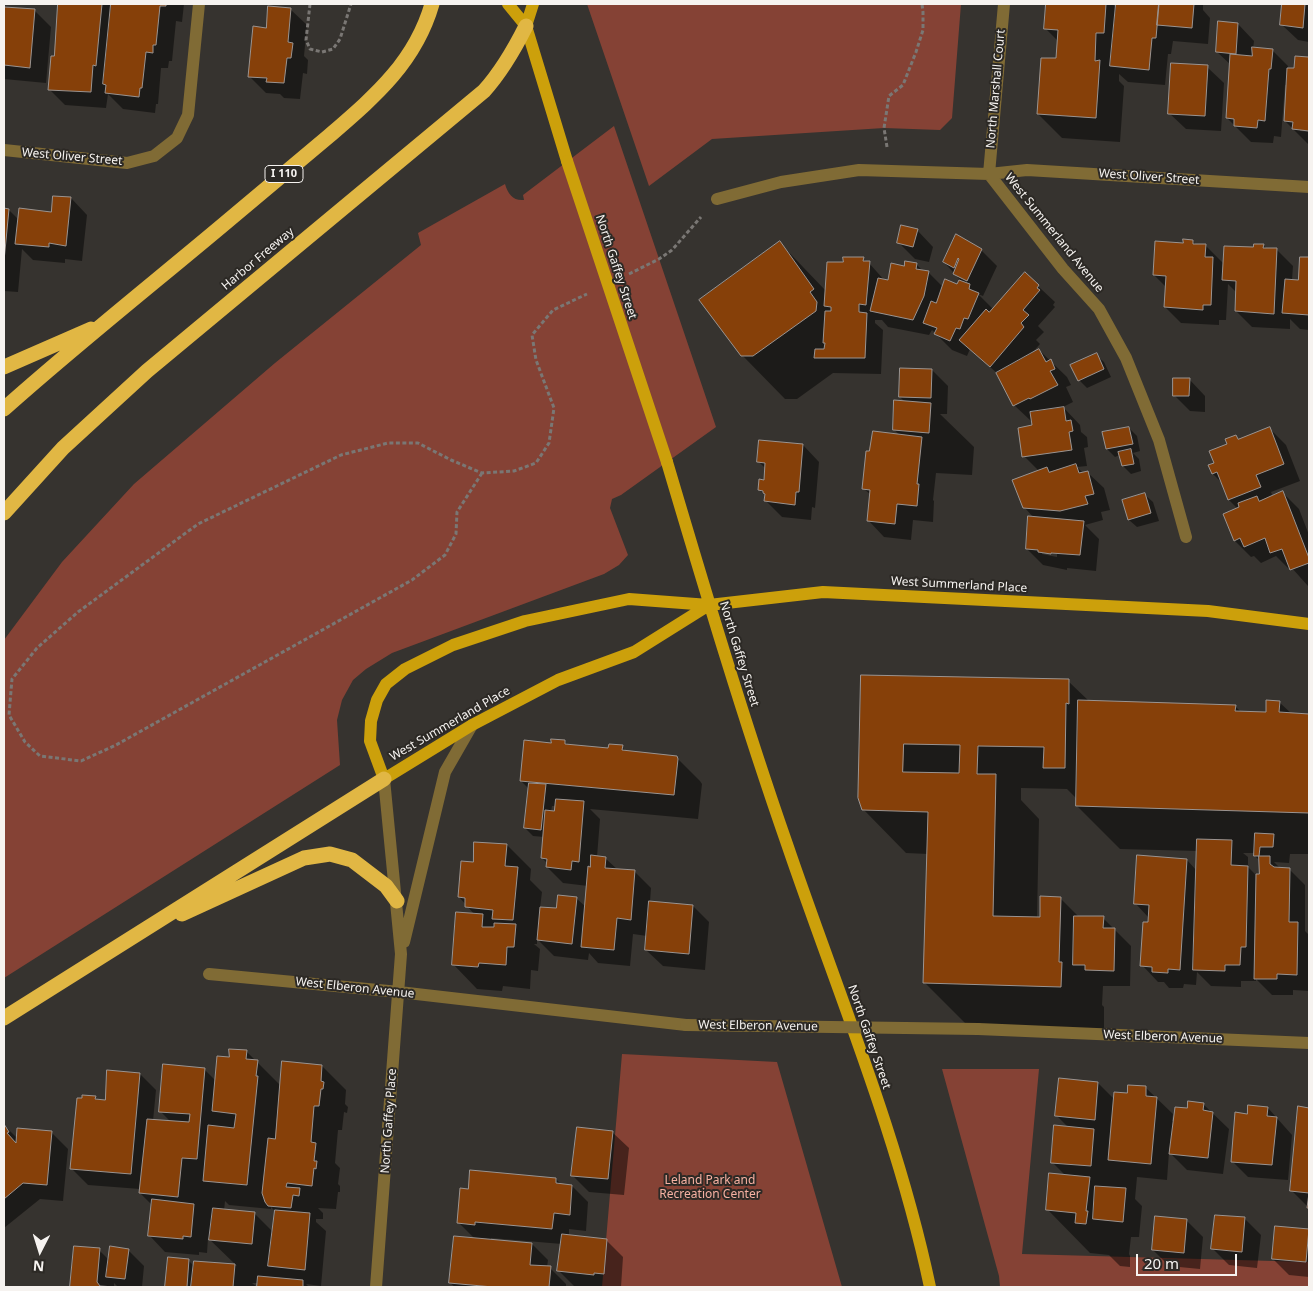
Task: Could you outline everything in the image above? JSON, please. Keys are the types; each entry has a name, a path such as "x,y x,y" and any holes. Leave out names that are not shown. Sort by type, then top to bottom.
{"highway":[{"name":"I 110","path":"4,409 65,356 304,158 384,85 399,69 410,53 426,23 432,4"},
{"name":"Harbor Freeway","path":"4,513 63,448 147,371 484,91 497,77 508,60 526,26"},
{"path":"4,367 108,322"},
{"path":"4,1018 384,779"},
{"path":"143,930 204,905 304,858 330,854 352,860 386,886 397,901"}],"main road":[{"name":"North Gaffey Street","path":"508,4 526,26 567,161 666,462 736,693 786,843 891,1141 911,1210 930,1287"},
{"path":"526,26 533,4"},
{"name":"West Summerland Place","path":"709,605 634,652 558,680 472,725 384,779 370,741 371,721 377,700 386,684 405,668 453,645 525,621 629,599 709,605 822,592 1208,611 1309,624"}],"street":[{"name":"West Oliver Street","path":"4,150 128,163 154,156 177,138 188,115 199,4"},
{"name":"North Marshall Court","path":"989,174 1004,4"},
{"name":"West Summerland Avenue","path":"717,199 781,182 860,170 989,174 1063,269 1098,310 1126,358 1159,440 1186,536"},
{"name":"West Oliver Street","path":"989,174 1027,170 1309,187"},
{"name":"North Gaffey Place","path":"401,954 443,780 451,761 472,725"},
{"name":"North Gaffey Place","path":"376,1287 401,954 384,779"},
{"name":"West Elberon Avenue","path":"209,974 399,992 686,1025 978,1030 1309,1043"}],"path":[{"path":"310,4 306,40 310,49 322,52 333,50 340,39 351,4"},
{"path":"884,128 889,96 903,85 923,30 924,12 922,4"},
{"path":"624,276 659,259 672,250 717,199"},
{"path":"482,473 457,512 456,534 445,555 412,580 116,745 81,761 40,756 25,742 9,715 12,679 37,648 78,612 198,524 340,455 388,443 418,444 482,473 514,471 536,463 549,443 554,408 536,360 532,334 553,310 588,293"}],"green space":[{"path":"587,4 961,4 952,118 940,130 884,128 712,139 649,186"},
{"path":"614,126 716,427 621,495 612,499 610,508 628,555 619,565 604,574 392,653 366,669 353,680 342,700 337,720 340,765 4,978 4,640 62,562 134,484 275,363 421,245 418,233 505,184 511,196 524,200 523,195"},
{"name":"Leland Park and Recreation Center","path":"622,1054 777,1062 842,1287 602,1287"},
{"path":"942,1069 1039,1069 1022,1254 1309,1262 1309,1287 1000,1287 999,1276"}],"building":[{"path":"58,4 102,4 96,66 93,65 91,92 48,90 51,56 54,56"},
{"path":"111,4 166,4 166,6 160,6 156,45 153,45 153,53 146,52 142,88 140,88 139,97 105,93 106,85 103,84"},
{"path":"1046,4 1106,4 1104,33 1096,33 1095,61 1100,60 1096,118 1037,114 1041,58 1056,58 1058,30 1044,29"},
{"path":"1116,4 1159,4 1156,38 1152,38 1149,70 1110,66"},
{"path":"1159,4 1194,4 1192,28 1157,25"},
{"path":"1282,4 1305,4 1303,28 1280,25"},
{"path":"268,6 291,8 288,42 293,43 291,58 287,58 284,83 266,82 267,78 248,77 253,26 266,28"},
{"path":"4,7 35,9 30,68 4,65"},
{"path":"1218,21 1238,23 1236,54 1216,52"},
{"path":"1252,47 1273,49 1271,69 1269,69 1265,121 1258,120 1257,128 1234,126 1234,119 1226,118 1230,54 1252,56"},
{"path":"1309,51 1309,131 1292,129 1293,122 1284,121 1287,68 1294,68 1295,56 1308,57"},
{"path":"1171,63 1208,65 1205,116 1168,114"},
{"path":"53,196 71,197 66,246 49,243 49,247 15,244 19,208 51,212"},
{"path":"4,208 9,209 4,261"},
{"path":"901,225 918,229 913,247 897,243"},
{"path":"956,234 982,249 967,281 953,274 958,258 954,268 943,262"},
{"path":"1183,239 1193,240 1193,244 1206,244 1205,257 1213,257 1211,305 1203,305 1203,310 1164,307 1166,276 1153,275 1155,241 1183,243"},
{"path":"780,241 814,289 810,292 817,302 816,311 753,356 741,356 699,300"},
{"path":"1254,244 1264,244 1263,248 1277,248 1274,314 1235,311 1236,281 1222,280 1224,246 1253,247"},
{"path":"843,257 864,257 863,261 870,261 866,305 859,304 859,312 867,313 865,358 814,358 815,349 824,349 825,311 831,311 831,307 824,306 827,262 843,262"},
{"path":"1300,257 1309,257 1309,315 1282,313 1285,279 1298,280"},
{"path":"905,261 917,263 916,269 929,271 924,296 913,320 870,311 878,278 888,280 891,263 904,266"},
{"path":"1025,272 1039,285 1037,288 1040,290 1023,310 1029,315 1021,323 1024,327 990,367 959,340 986,309 989,312"},
{"path":"945,279 957,284 959,280 970,284 969,289 979,293 968,319 964,318 960,329 956,328 950,341 934,334 937,328 923,323 931,301 936,303"},
{"path":"1039,349 1046,362 1051,359 1055,369 1050,371 1058,385 1013,406 996,373"},
{"path":"1097,353 1104,369 1078,381 1070,365"},
{"path":"900,368 932,369 931,398 899,397"},
{"path":"1173,378 1190,378 1189,396 1173,396"},
{"path":"894,400 931,403 929,433 893,430"},
{"path":"1064,407 1066,421 1071,420 1073,431 1069,432 1072,450 1022,457 1018,428 1032,425 1030,412"},
{"path":"1129,427 1133,444 1106,449 1102,432"},
{"path":"1270,427 1284,464 1256,475 1261,487 1228,500 1217,472 1212,474 1208,465 1214,463 1209,451 1227,444 1225,439 1236,435 1238,439"},
{"path":"873,431 922,437 917,484 919,484 917,506 897,504 895,524 867,521 870,490 862,489 866,451 869,451"},
{"path":"759,440 803,444 799,492 796,492 795,505 764,501 765,494 763,491 758,490 759,479 764,480 765,463 757,462"},
{"path":"1131,449 1134,464 1122,466 1118,452"},
{"path":"1076,464 1079,473 1088,471 1094,494 1085,496 1088,504 1060,511 1023,508 1012,480 1047,467 1049,472"},
{"path":"1283,491 1309,558 1309,563 1290,570 1282,549 1270,553 1265,538 1244,547 1240,538 1234,541 1223,514 1239,507 1238,503 1257,496 1259,501"},
{"path":"1145,493 1151,513 1128,520 1122,500"},
{"path":"1028,516 1084,521 1080,555 1051,554 1026,549"},
{"path":"861,675 1069,679 1069,704 1066,703 1065,768 1043,768 1044,747 978,746 977,774 996,774 993,916 1040,917 1040,896 1061,897 1059,962 1062,962 1061,987 923,983 928,812 862,810 858,798","holes":["904,744 960,745 959,773 903,772"]},
{"path":"1078,700 1236,705 1235,711 1266,712 1266,700 1280,701 1279,712 1309,714 1309,813 1076,806"},
{"path":"551,739 565,740 565,744 608,748 609,744 623,745 622,750 677,756 674,795 520,781 524,740 551,743"},
{"path":"529,783 546,784 541,830 524,828"},
{"path":"556,799 584,801 579,862 572,861 571,870 546,867 547,859 541,858 545,810 554,811"},
{"path":"1255,833 1274,834 1273,847 1260,847 1259,856 1254,856"},
{"path":"1197,839 1232,840 1231,865 1248,866 1246,947 1241,947 1240,965 1225,965 1225,971 1193,970"},
{"path":"474,842 507,844 505,866 518,867 513,920 492,919 493,910 465,907 465,898 458,897 461,861 473,862"},
{"path":"591,855 606,857 605,868 635,870 631,920 617,918 614,950 581,947 588,866 590,867"},
{"path":"1137,855 1187,859 1180,970 1168,969 1168,973 1152,972 1152,967 1140,966 1143,922 1148,922 1149,905 1134,904"},
{"path":"1259,856 1270,856 1270,864 1274,867 1290,868 1289,922 1298,922 1297,975 1277,974 1277,979 1254,979 1256,874 1259,874"},
{"path":"558,895 577,897 572,944 537,940 540,907 556,908"},
{"path":"649,901 693,905 689,954 645,950"},
{"path":"456,912 483,914 482,927 494,927 494,923 516,924 514,947 507,947 506,965 479,963 478,967 452,965"},
{"path":"1074,916 1104,916 1103,928 1115,928 1114,971 1085,970 1085,965 1073,965"},
{"path":"229,1049 247,1050 246,1059 258,1060 247,1185 203,1181 208,1125 234,1128 236,1114 212,1111 217,1056 229,1057"},
{"path":"282,1061 322,1065 321,1081 324,1082 323,1089 321,1089 319,1106 314,1106 311,1142 316,1143 314,1161 317,1161 316,1169 314,1168 312,1186 287,1183 286,1187 300,1188 299,1196 293,1195 291,1208 268,1206 262,1193 268,1138 275,1139"},
{"path":"163,1064 205,1068 197,1159 182,1158 178,1197 139,1193 147,1119 189,1122 190,1114 159,1112"},
{"path":"107,1070 140,1073 131,1174 70,1169 77,1098 82,1098 82,1095 96,1096 95,1099 105,1100"},
{"path":"1059,1078 1098,1082 1095,1120 1055,1116"},
{"path":"1128,1085 1146,1086 1146,1096 1157,1097 1151,1164 1108,1160 1114,1092 1127,1093"},
{"path":"1188,1101 1204,1103 1203,1110 1213,1112 1208,1158 1169,1154 1175,1107 1187,1108"},
{"path":"1248,1105 1268,1107 1267,1116 1277,1117 1272,1165 1231,1162 1235,1112 1247,1114"},
{"path":"1298,1106 1309,1108 1309,1193 1290,1191"},
{"path":"4,1124 9,1132 7,1133 16,1143 17,1128 52,1131 47,1185 23,1183 4,1199"},
{"path":"1054,1125 1094,1129 1091,1166 1051,1163"},
{"path":"577,1127 613,1131 608,1179 571,1176"},
{"path":"470,1170 556,1178 556,1183 572,1185 570,1215 554,1213 552,1229 475,1222 475,1225 457,1223 460,1188 468,1189"},
{"path":"1049,1173 1090,1177 1086,1224 1075,1223 1076,1213 1046,1210"},
{"path":"1095,1186 1126,1188 1123,1222 1093,1219"},
{"path":"152,1199 194,1204 191,1237 183,1236 183,1239 148,1236"},
{"path":"213,1208 255,1212 252,1244 209,1240"},
{"path":"275,1210 310,1213 305,1270 268,1266"},
{"path":"1215,1215 1245,1217 1242,1252 1211,1249"},
{"path":"1155,1216 1187,1219 1184,1253 1152,1250"},
{"path":"1275,1226 1309,1229 1306,1262 1272,1259"},
{"path":"562,1234 607,1239 604,1274 594,1273 594,1275 557,1271"},
{"path":"454,1236 532,1243 530,1265 551,1266 549,1287 493,1287 449,1283"},
{"path":"74,1246 100,1248 97,1282 100,1286 115,1287 70,1287"},
{"path":"110,1246 129,1249 125,1279 106,1277"},
{"path":"168,1257 189,1259 187,1287 165,1287"},
{"path":"194,1261 235,1264 233,1287 191,1287"},
{"path":"258,1276 303,1280 303,1287 257,1287"}]}
